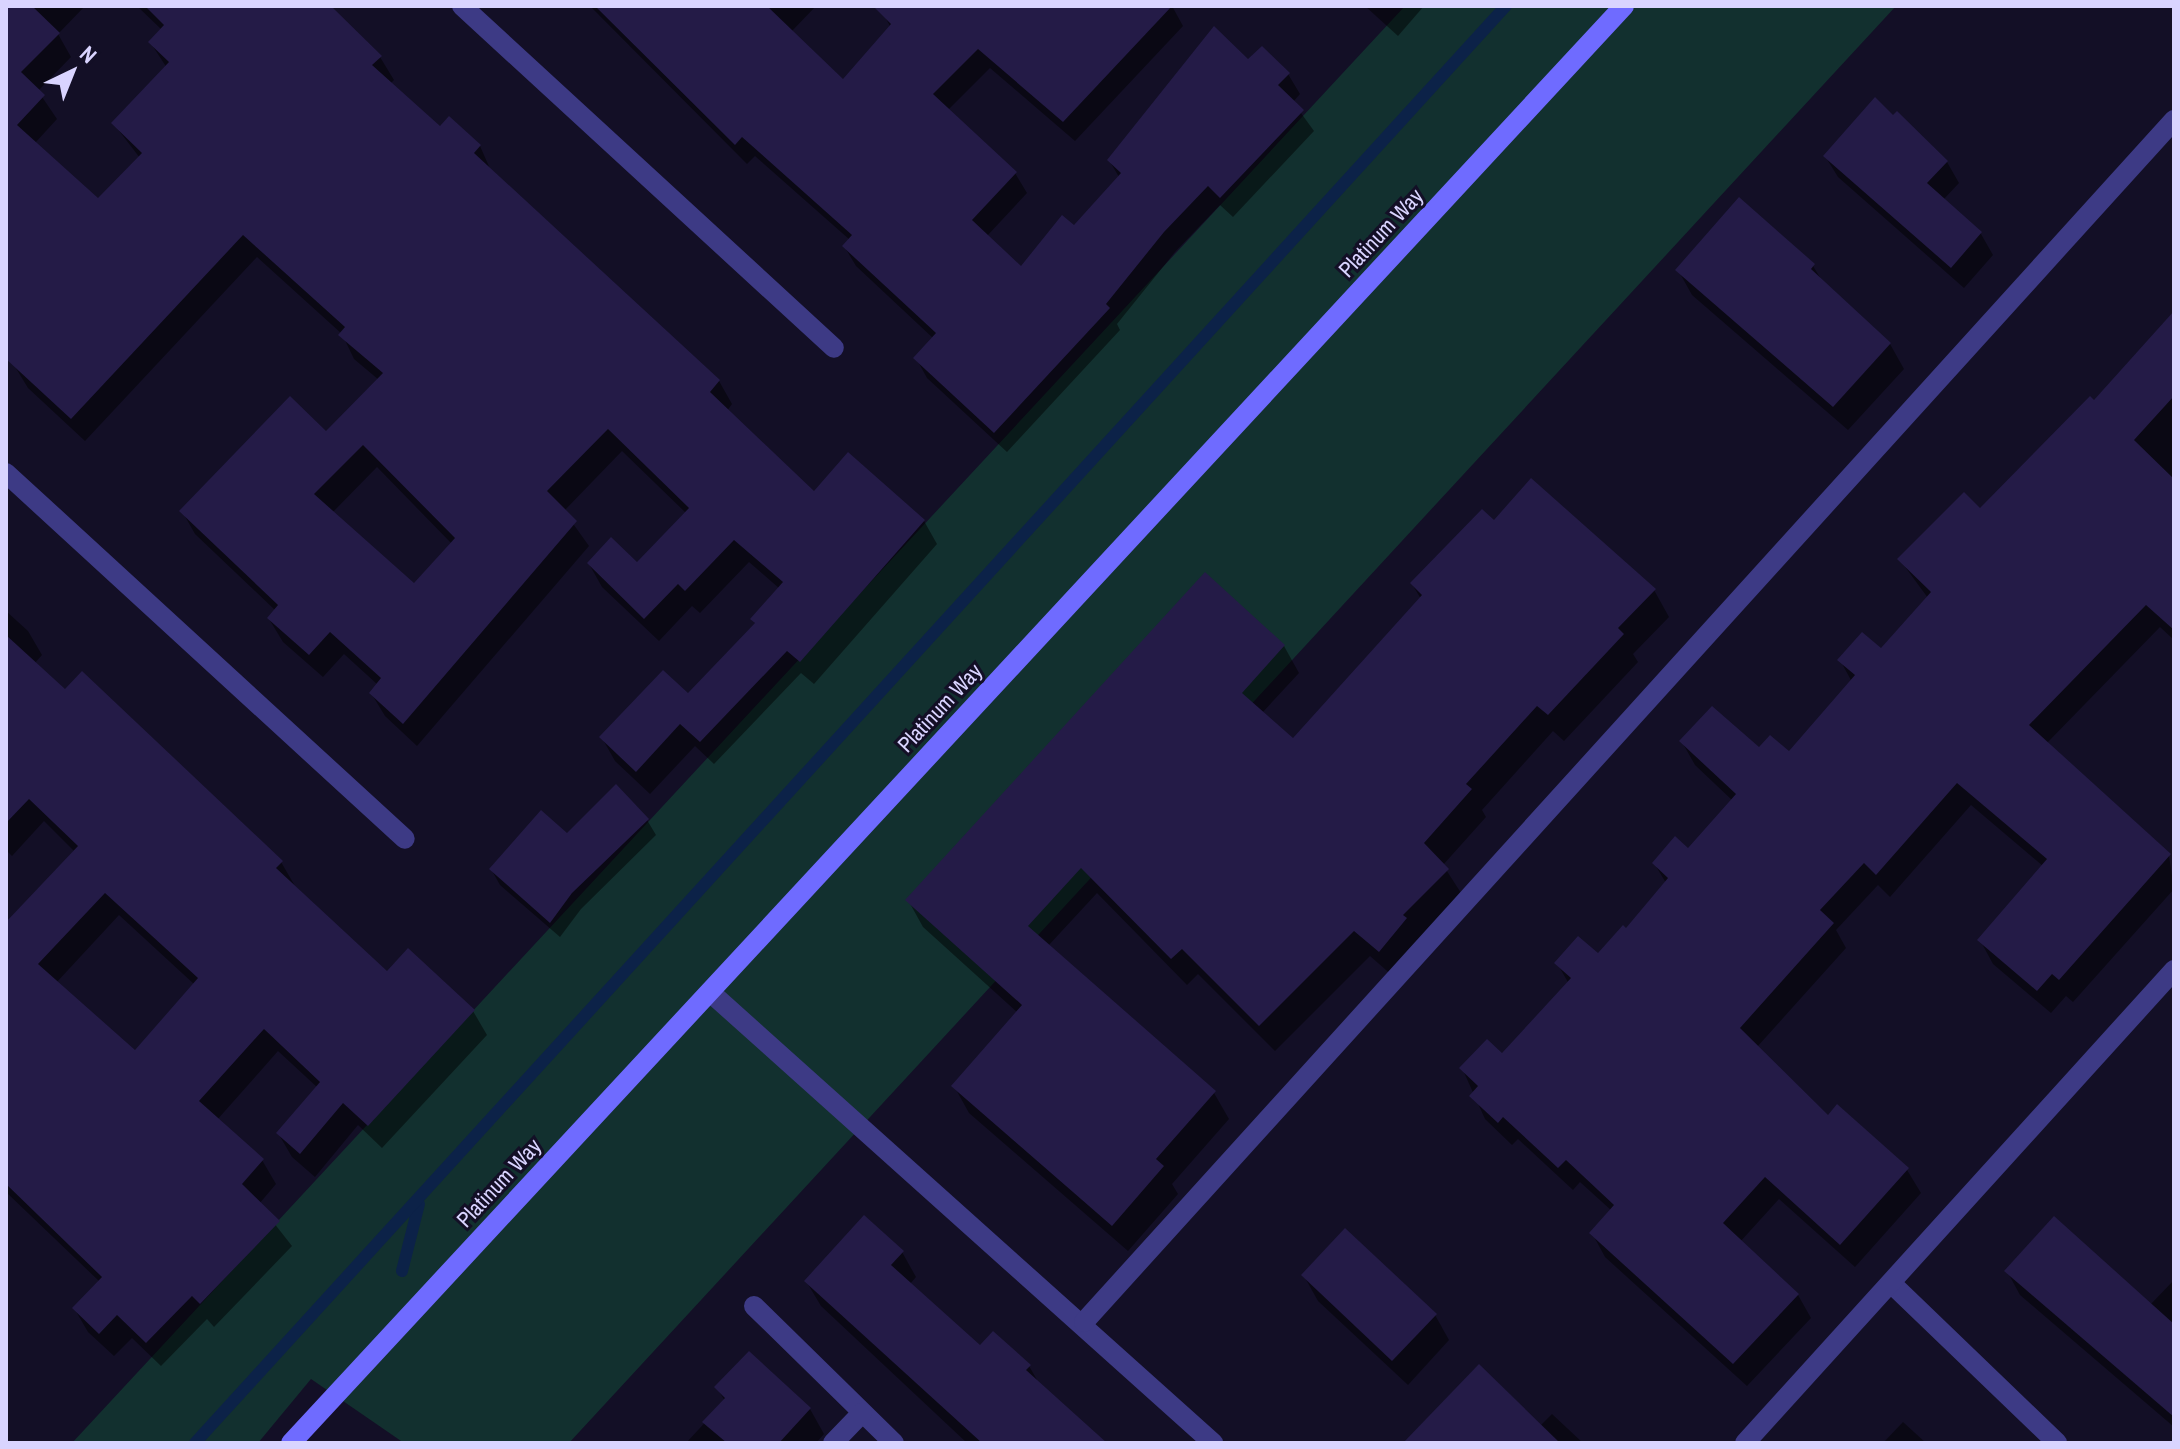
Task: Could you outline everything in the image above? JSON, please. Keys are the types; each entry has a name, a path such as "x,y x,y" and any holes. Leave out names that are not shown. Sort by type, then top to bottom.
{"street":[{"path":"462,6 834,348"},
{"name":"Platinum Way","path":"291,1443 1624,6"},
{"path":"1084,1322 2174,120"},
{"path":"6,473 405,839"},
{"path":"1745,1443 2174,970"},
{"path":"710,992 1084,1322 1213,1443"},
{"path":"1892,1284 2057,1443"},
{"path":"754,1306 894,1443"},
{"path":"833,1443 862,1413"}],"green space":[{"path":"1405,6 1896,6 569,1443 404,1443 311,1379 258,1443 72,1443"}],"building":[{"path":"6,6 32,6 60,33 21,72 45,95 17,125 98,198 142,153 111,123 169,62 148,42 164,25 145,6 331,6 382,56 372,65 440,126 449,116 481,145 474,153 720,380 710,392 814,491 848,452 925,520 800,662 787,651 700,742 680,724 636,772 599,737 663,670 688,693 755,623 750,619 783,582 734,540 685,591 678,584 644,619 587,563 611,537 637,562 689,508 608,429 547,491 577,521 403,724 369,693 381,678 330,632 309,655 267,618 278,605 179,511 290,396 326,431 383,373 338,335 345,327 243,235 71,419 6,359","holes":["363,445 455,538 414,583 314,494"]},
{"path":"595,6 767,6 843,79 891,24 873,6 1172,6 1063,122 978,49 933,94 1017,172 972,220 1021,266 1062,215 1074,225 1121,173 1107,160 1214,26 1248,59 1262,46 1290,73 1278,85 1304,110 1220,198 1208,186 1164,232 1106,304 1110,308 994,433 913,358 936,333 842,246 852,235 742,137 735,145"},
{"path":"1875,97 1893,115 1897,111 1948,161 1927,183 1982,232 1951,268 1823,156"},
{"path":"1739,197 1815,264 1811,269 1891,343 1833,407 1675,270"},
{"path":"2174,311 2174,396 2134,440 2174,479 2174,630 2146,605 2029,725 2171,854 2059,980 2052,974 2037,991 1977,940 2047,859 1957,783 1876,875 1864,863 1820,910 1834,923 1740,1028 1828,1115 1837,1104 1909,1168 1840,1245 1765,1177 1723,1223 1799,1294 1733,1364 1589,1233 1614,1205 1566,1160 1558,1168 1503,1117 1498,1123 1469,1096 1478,1086 1459,1068 1487,1039 1502,1053 1571,978 1554,963 1578,936 1598,953 1623,925 1626,928 1668,878 1652,863 1675,836 1688,848 1736,794 1679,741 1712,706 1759,747 1770,735 1789,751 1855,675 1837,660 1862,632 1881,648 1931,592 1897,559 1964,492 1980,508 2090,396 2094,400"},
{"path":"1531,478 1656,589 1618,628 1624,634 1548,715 1537,706 1466,784 1472,789 1424,843 1449,869 1403,915 1407,918 1379,952 1354,931 1259,1026 1182,949 1171,959 1081,868 1028,926 1216,1091 1156,1159 1164,1166 1112,1226 951,1086 1022,1005 905,900 1205,572 1285,645 1242,693 1293,738 1422,595 1410,583 1482,509 1494,520"},
{"path":"6,635 65,689 82,671 283,861 276,868 387,971 408,948 475,1010 368,1126 343,1103 300,1154 276,1133 320,1082 264,1029 199,1101 264,1159 242,1184 280,1221 200,1304 192,1296 146,1343 117,1315 99,1334 72,1308 102,1277 6,1184 6,922 78,846 29,799 6,823","holes":["105,893 198,978 135,1050 38,964"]},
{"path":"616,784 649,819 572,893 550,923 489,869 541,810 567,833"},
{"path":"864,1215 904,1251 891,1265 980,1345 993,1331 1031,1365 1026,1370 1107,1443 982,1443 804,1281"},
{"path":"2054,1216 2174,1324 2174,1417 2004,1271"},
{"path":"1345,1228 1437,1314 1392,1361 1301,1275"},
{"path":"749,1351 811,1408 779,1443 727,1443 702,1422 725,1398 714,1387"},
{"path":"1479,1364 1560,1443 1403,1443"}],"waterway":[{"path":"195,1443 1506,6"},
{"path":"402,1271 419,1204"}]}
